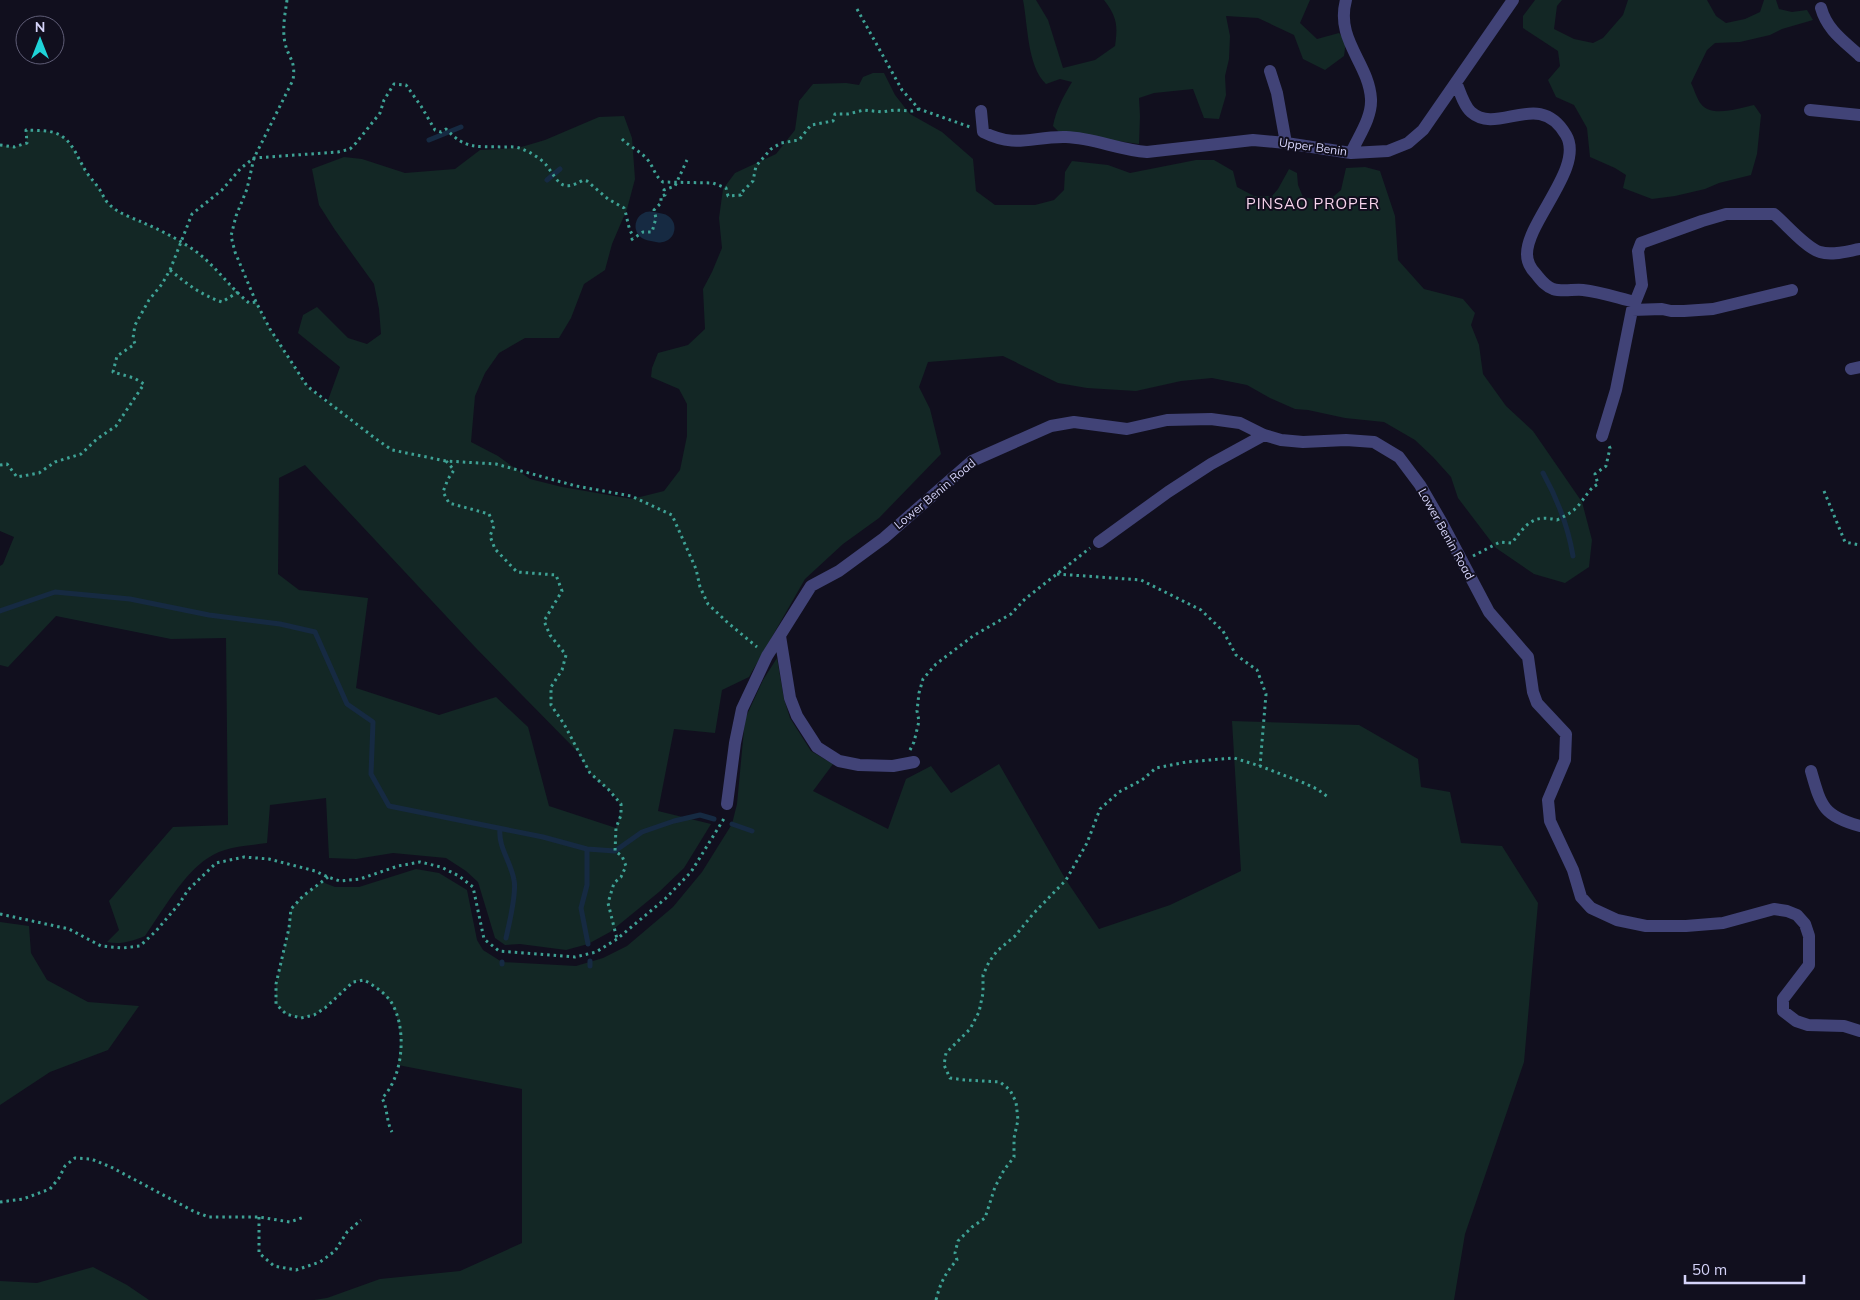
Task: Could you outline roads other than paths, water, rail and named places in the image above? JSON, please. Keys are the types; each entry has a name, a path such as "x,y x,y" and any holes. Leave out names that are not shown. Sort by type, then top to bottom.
{"street":[{"path":"1346,0 1343,19 1345,32 1368,85 1372,100 1370,114 1350,153"},
{"name":"Upper Benin","path":"980,111 983,132 998,139 1017,142 1066,137 1088,140 1130,151 1147,152 1253,140 1350,153 1388,151 1408,142 1423,130 1513,0"},
{"path":"1821,8 1824,19 1832,31 1860,56"},
{"path":"1270,71 1277,93 1286,143"},
{"path":"1456,82 1470,112 1480,118 1491,120 1534,112 1553,120 1566,135 1570,144 1570,155 1565,170 1534,232 1527,253 1528,262 1545,285 1554,290 1582,290 1601,293 1633,306 1662,308 1672,311 1713,308 1792,290"},
{"path":"1810,110 1860,115"},
{"path":"1602,436 1616,390 1633,306 1642,285 1638,251 1641,243 1726,214 1774,214 1819,252 1829,253 1860,249"},
{"name":"Lower Benin Road","path":"727,804 735,743 742,709 767,656 793,611 811,586 839,571 884,538 972,461 1051,426 1074,422 1127,430 1167,420 1210,419 1240,423 1264,435 1281,440 1303,442 1346,440 1374,442 1399,457 1420,485 1489,612 1528,657 1533,692 1537,703 1566,734 1564,760 1548,800 1550,821 1573,870 1581,897 1591,908 1617,920 1646,926 1686,926 1723,923 1774,909 1788,911 1797,915 1805,924 1809,936 1809,966 1783,999 1783,1011 1796,1021 1808,1025 1844,1026 1860,1032"},
{"path":"1098,542 1211,464 1264,435"},
{"path":"780,636 790,698 797,716 817,746 839,762 859,765 893,766 908,762"},
{"path":"1811,771 1818,798 1827,812 1841,821 1860,826"}],"waterway":[{"path":"429,140 461,127"},
{"path":"547,180 560,169"},
{"path":"650,226 660,228"},
{"path":"1543,473 1562,513 1573,556"},
{"path":"0,611 55,592 130,599 209,615 280,624 315,632 347,704 373,722 371,774 389,806 543,837 587,849 615,851 642,832 674,821 700,815 714,819"},
{"path":"732,824 752,831"},
{"path":"500,829 501,842 515,886 506,938"},
{"path":"587,849 587,885 581,908 588,944"},
{"path":"590,961 590,966"}],"district":[{"name":"PINSAO PROPER","path":"1313,204"}]}
